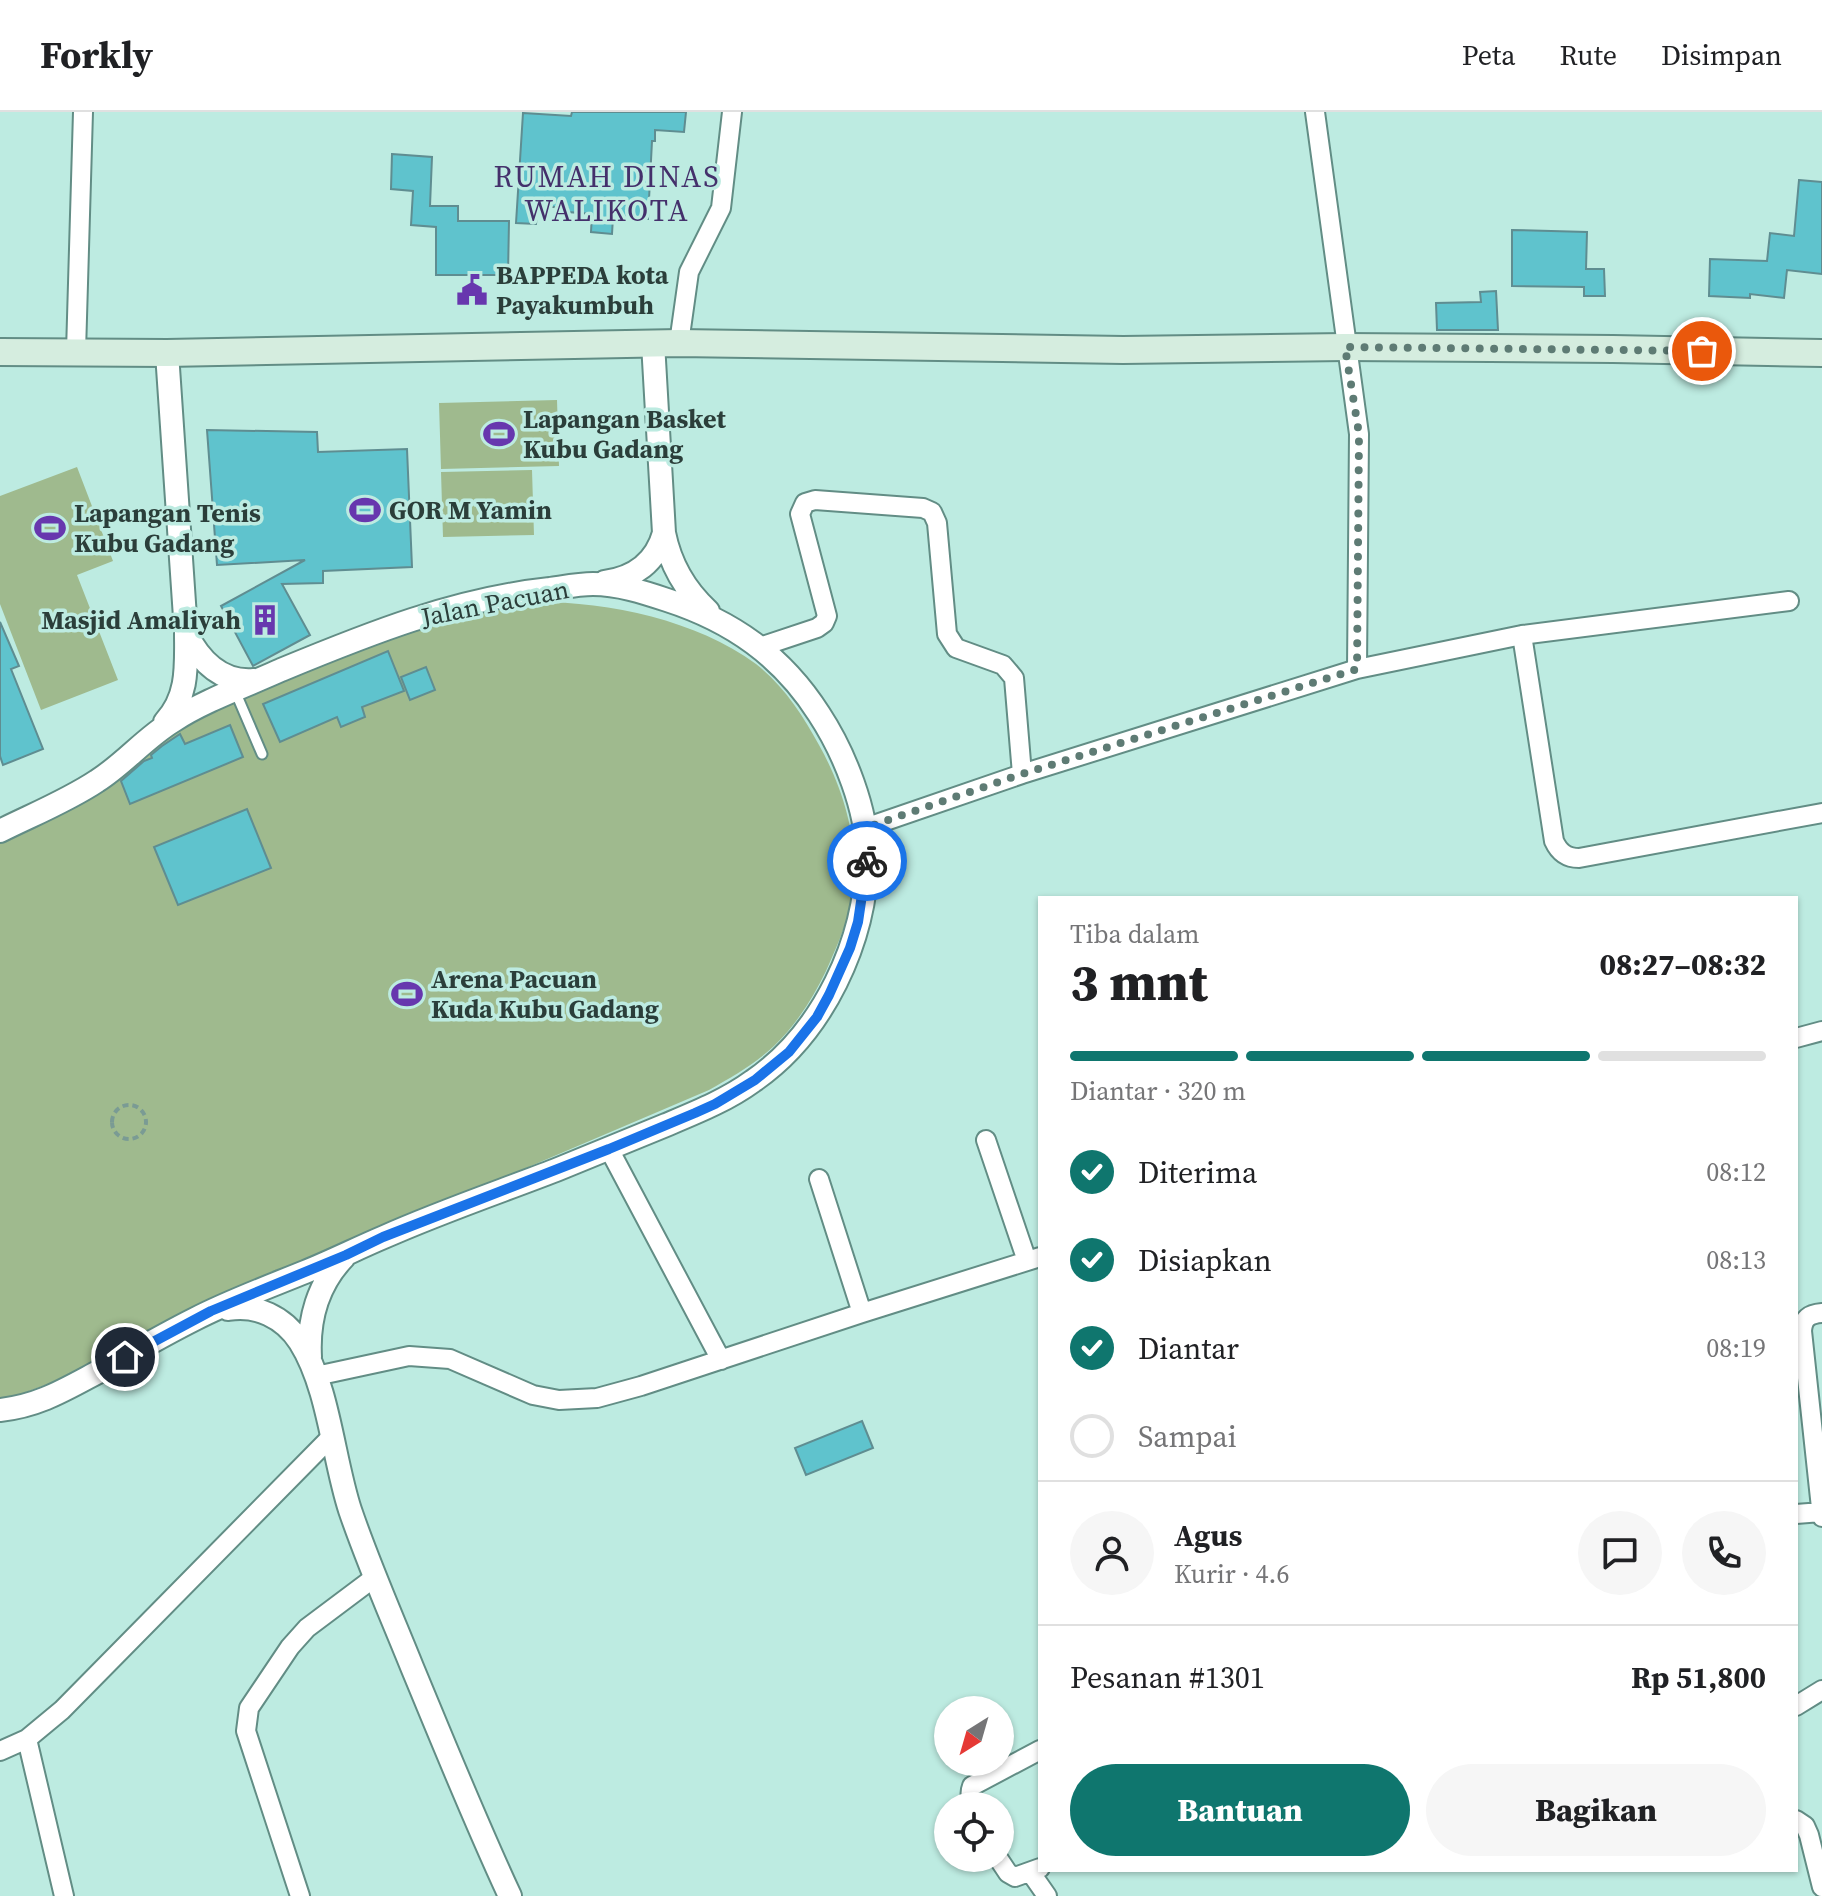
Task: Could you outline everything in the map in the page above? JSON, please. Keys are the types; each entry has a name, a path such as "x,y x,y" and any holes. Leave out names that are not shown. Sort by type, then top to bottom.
{"main road":[{"path":"0,352 167,353 666,343 1123,350 1345,347 1822,353"}],"street":[{"path":"76,352 83,112"},
{"path":"718,620 680,577 664,533 666,343 689,272 721,208 732,112"},
{"path":"1315,112 1359,434 1357,669"},
{"path":"146,740 171,715 183,690 186,674 186,632 167,353"},
{"path":"760,647 817,628 827,616 800,514 805,503 815,500 923,508 932,512 937,523 947,634 956,648 1003,665 1014,678 1022,774"},
{"path":"593,584 640,570 655,554 664,533"},
{"name":"Jalan Pacuan","path":"0,831 97,781 175,719 362,636 478,600 525,591 593,584 626,588 686,606 718,620 760,647 802,690 821,717 847,772 865,828 867,855 858,922 850,948 817,1017 789,1052 736,1092 609,1149 383,1237 211,1311 52,1396 20,1408 0,1410"},
{"path":"865,828 1022,774 1357,669 1522,635 1789,601"},
{"path":"186,632 203,661 215,671 243,681 260,679"},
{"path":"1522,635 1554,841 1566,856 1579,858 1822,813"},
{"path":"1798,1037 1822,1031"},
{"path":"313,1367 409,1356 450,1359 533,1395 559,1400 597,1398 1034,1259 986,1140"},
{"path":"609,1149 721,1360"},
{"path":"819,1179 862,1313"},
{"path":"346,1255 326,1278 318,1300 311,1324 313,1367 349,1507 375,1577 475,1821 510,1896"},
{"path":"211,1311 250,1307 263,1311 287,1327 298,1339 313,1367"},
{"path":"1798,1514 1822,1513 1799,1351 1803,1323 1807,1317 1822,1313"},
{"path":"0,1751 27,1739 62,1710 332,1436"},
{"path":"300,1896 246,1731 249,1708 290,1647 307,1628 375,1577"},
{"path":"1798,1705 1822,1690"},
{"path":"27,1739 64,1896"},
{"path":"970,1792 972,1786 1038,1751"},
{"path":"1798,1821 1805,1826 1809,1835 1822,1887"},
{"path":"1007,1872 1015,1877 1036,1870 1047,1896"}],"lane":[{"path":"235,691 262,754"}],"path":[{"path":"130,1104 144,1112 147,1123 139,1136 123,1138 114,1130 112,1118 118,1108 130,1104"}],"green space":[{"name":"Lapangan Basket Kubu Gadang","path":"557,400 559,466 441,469 439,403"},
{"path":"77,467 113,561 77,575 118,680 41,710 0,604 0,496"},
{"name":"Lapangan Basket Kubu Gadang","path":"532,470 534,535 443,537 441,472"},
{"name":"Arena Pacuan Kuda Kubu Gadang","path":"531,602 619,609 678,624 706,635 756,664 784,691 799,712 837,783 850,824 854,867 854,888 845,925 826,971 803,1011 767,1053 709,1090 207,1304 64,1378 0,1400 0,836 170,733 257,692 371,645 505,606"}],"building":[{"name":"RUMAH DINAS WALIKOTA","path":"572,112 686,112 684,132 655,130 648,219 613,217 612,234 591,232 592,214 568,212 568,208 538,206 536,224 516,223 523,113 571,116"},
{"name":"BAPPEDA kota Payakumbuh","path":"392,154 432,157 430,206 458,206 458,221 509,221 508,275 436,275 436,227 411,225 413,191 391,189"},
{"path":"1799,180 1822,182 1822,274 1787,270 1784,298 1750,294 1750,298 1709,296 1710,259 1767,261 1770,233 1794,236"},
{"path":"1512,230 1587,232 1586,269 1604,269 1605,296 1584,296 1584,287 1512,286"},
{"path":"1496,291 1498,330 1437,330 1436,303 1481,302 1480,292"},
{"path":"207,430 317,432 318,452 407,449 412,567 323,571 323,583 282,584 310,635 253,666 221,606 305,560 217,565"},
{"path":"0,622 19,666 11,669 43,749 3,765 0,756"},
{"path":"388,651 404,691 362,707 365,717 341,727 337,717 280,742 263,704"},
{"path":"426,667 435,690 410,700 401,677"},
{"path":"230,725 243,757 130,804 121,781 152,758 151,755 162,746 180,734 185,744"},
{"path":"247,809 271,868 178,905 154,847"},
{"path":"862,1421 873,1448 806,1475 795,1448"}],"way so far":[{"path":"867,861 865,828 1022,774 1357,669 1359,434 1345,347 1702,351"}],"place":[{"name":"BAPPEDA kota Payakumbuh","path":"472,290"},
{"name":"Lapangan Basket Kubu Gadang","path":"499,434"},
{"name":"GOR M Yamin","path":"365,510"},
{"name":"Lapangan Tenis Kubu Gadang","path":"50,528"},
{"name":"Masjid Amaliyah","path":"265,620"},
{"name":"Arena Pacuan Kuda Kubu Gadang","path":"407,994"}],"district":[{"name":"RUMAH DINAS WALIKOTA","path":"607,193"}],"route":[{"path":"125,1357 211,1311 383,1237 695,1113 755,1080 789,1052 817,1017 829,995 858,922 867,861"}]}
